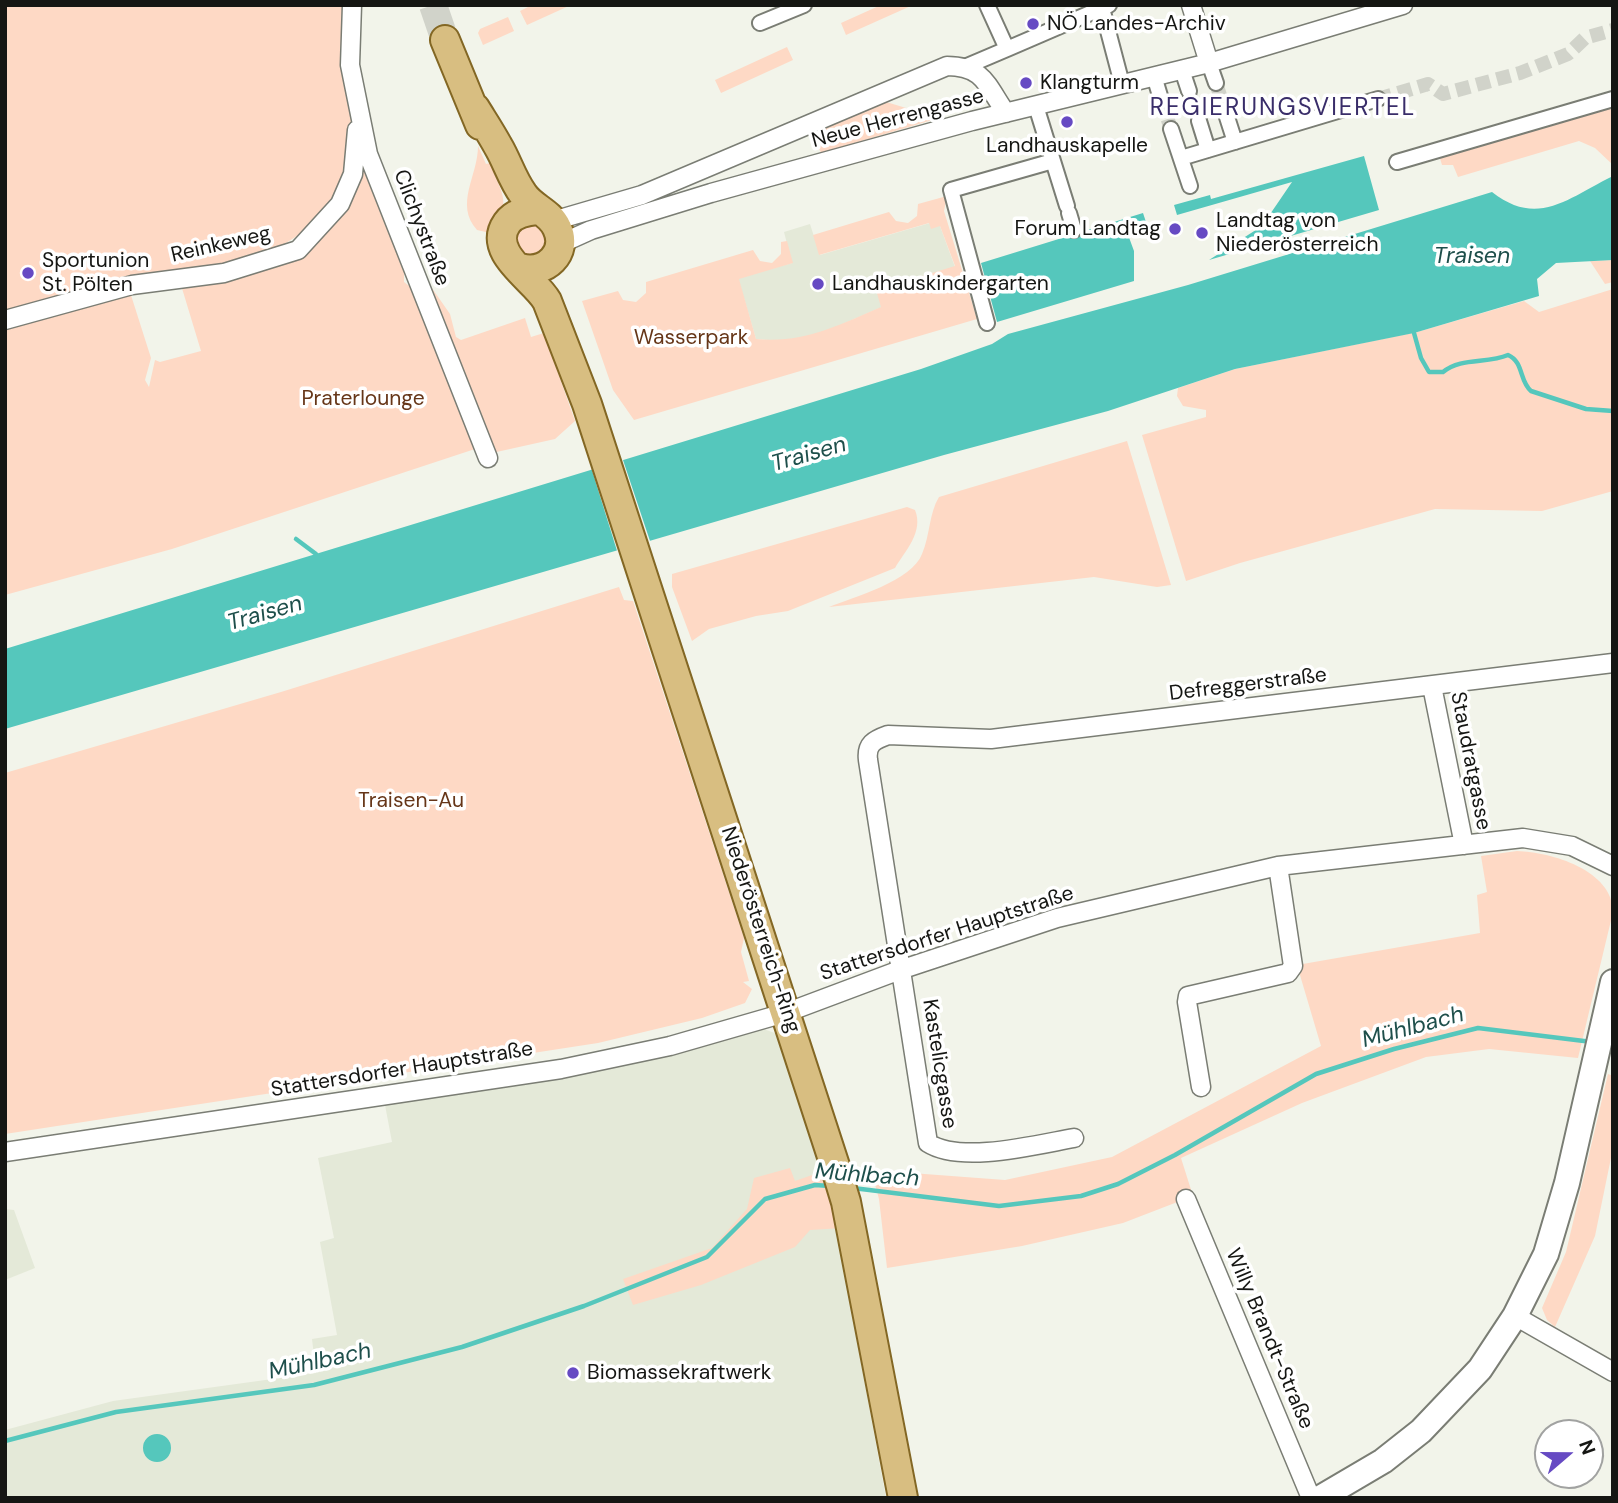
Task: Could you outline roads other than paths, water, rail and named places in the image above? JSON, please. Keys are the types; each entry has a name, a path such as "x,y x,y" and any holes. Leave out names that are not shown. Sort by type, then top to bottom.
{"main road":[{"name":"Niederösterreich-Ring","path":"445,40 475,108 506,192 509,220 503,232 504,249 507,257 520,268 547,302 587,404 788,1012 846,1202 903,1498"},
{"name":"Niederösterreich-Ring","path":"475,108 523,195 551,234 558,291 587,404"},
{"path":"509,220 522,212 551,234 534,270 520,268"},
{"path":"1320,1498 1383,1461 1421,1431 1480,1369 1515,1316 1546,1254 1567,1183 1613,982"},
{"name":"Niederösterreich-Ring","path":"895,1466 898,1498"}],"street":[{"name":"Clichystraße","path":"352,5 350,65 368,154 488,458"},
{"path":"760,23 804,5"},
{"path":"987,5 1007,49"},
{"path":"1191,5 1216,83"},
{"path":"1006,113 1209,63 1403,5"},
{"path":"967,66 1105,7 1122,84"},
{"name":"Neue Herrengasse","path":"947,66 967,66 982,76 1006,113 711,192 591,230 551,234 947,66"},
{"path":"1182,70 1189,91"},
{"path":"1154,76 1161,99"},
{"path":"1181,158 1378,99"},
{"path":"1397,162 1613,99"},
{"path":"1036,106 1074,230"},
{"path":"1226,114 1235,142"},
{"name":"Reinkeweg","path":"5,320 132,285 224,272 298,250 340,204 353,174 359,116"},
{"path":"1199,121 1208,150"},
{"path":"1171,129 1190,186"},
{"path":"987,323 951,190 1053,161"},
{"name":"Defreggerstraße","path":"900,970 867,750 873,742 888,736 990,739 1613,663"},
{"name":"Staudratgasse","path":"1432,686 1464,845"},
{"name":"Stattersdorfer Hauptstraße","path":"5,1152 561,1069 670,1046 788,1012 900,970 1057,918 1278,866 1523,838 1572,846 1613,866"},
{"path":"1201,1087 1188,996 1288,973 1293,966 1278,866"},
{"name":"Kastelicgasse","path":"900,970 928,1143 941,1151 964,1153 1074,1138"},
{"name":"Willy Brandt-Straße","path":"1186,1199 1311,1498"},
{"path":"1515,1316 1613,1372"}],"water":[{"path":"1364,156 1379,210 1209,260 1262,226 1292,182 1177,215 1174,205 1210,195 1211,199"},
{"name":"Traisen","path":"1613,176 1613,260 1556,263 1537,279 1539,296 1414,333 1235,369 1108,411 944,455 5,729 5,649 921,369 992,344 1008,334 1188,285 1492,192 1509,203 1539,209 1567,200"},
{"path":"1143,213 1147,225 1127,232 1134,251 1134,281 997,322 981,263"},
{"path":"157,1434 167,1438 171,1448 167,1458 157,1462 147,1458 143,1448 147,1438"}],"waterway":[{"path":"1414,333 1421,358 1429,372 1443,372 1458,364 1508,355 1517,362 1531,391 1586,409 1613,411"},
{"path":"296,539 316,554"},
{"name":"Mühlbach","path":"853,1188 999,1206 1081,1196 1118,1184 1175,1155 1316,1074 1394,1049 1478,1028 1592,1042"},
{"name":"Mühlbach","path":"5,1441 116,1412 314,1385 462,1347 584,1306 707,1257 765,1199 815,1185 830,1186"}],"tunnel":[{"path":"433,5 445,40"},
{"path":"1378,99 1428,84 1443,94 1520,73 1568,54 1585,38 1613,30"},
{"path":"1216,83 1226,114"},
{"path":"1189,91 1199,121"},
{"path":"1161,99 1171,129"}],"place":[{"name":"NÖ Landes-Archiv","path":"1033,24"},
{"name":"Klangturm","path":"1026,83"},
{"name":"Landhauskapelle","path":"1067,122"},
{"name":"Forum Landtag","path":"1175,229"},
{"name":"Landtag von Niederösterreich","path":"1202,233"},
{"name":"Sportunion St. Pölten","path":"28,273"},
{"name":"Landhauskindergarten","path":"818,284"},
{"name":"Biomassekraftwerk","path":"573,1373"}],"district":[{"name":"REGIERUNGSVIERTEL","path":"1283,109"}],"park label":[{"name":"Wasserpark","path":"691,338"},
{"name":"Praterlounge","path":"363,399"},
{"name":"Traisen-Au","path":"411,801"}]}
